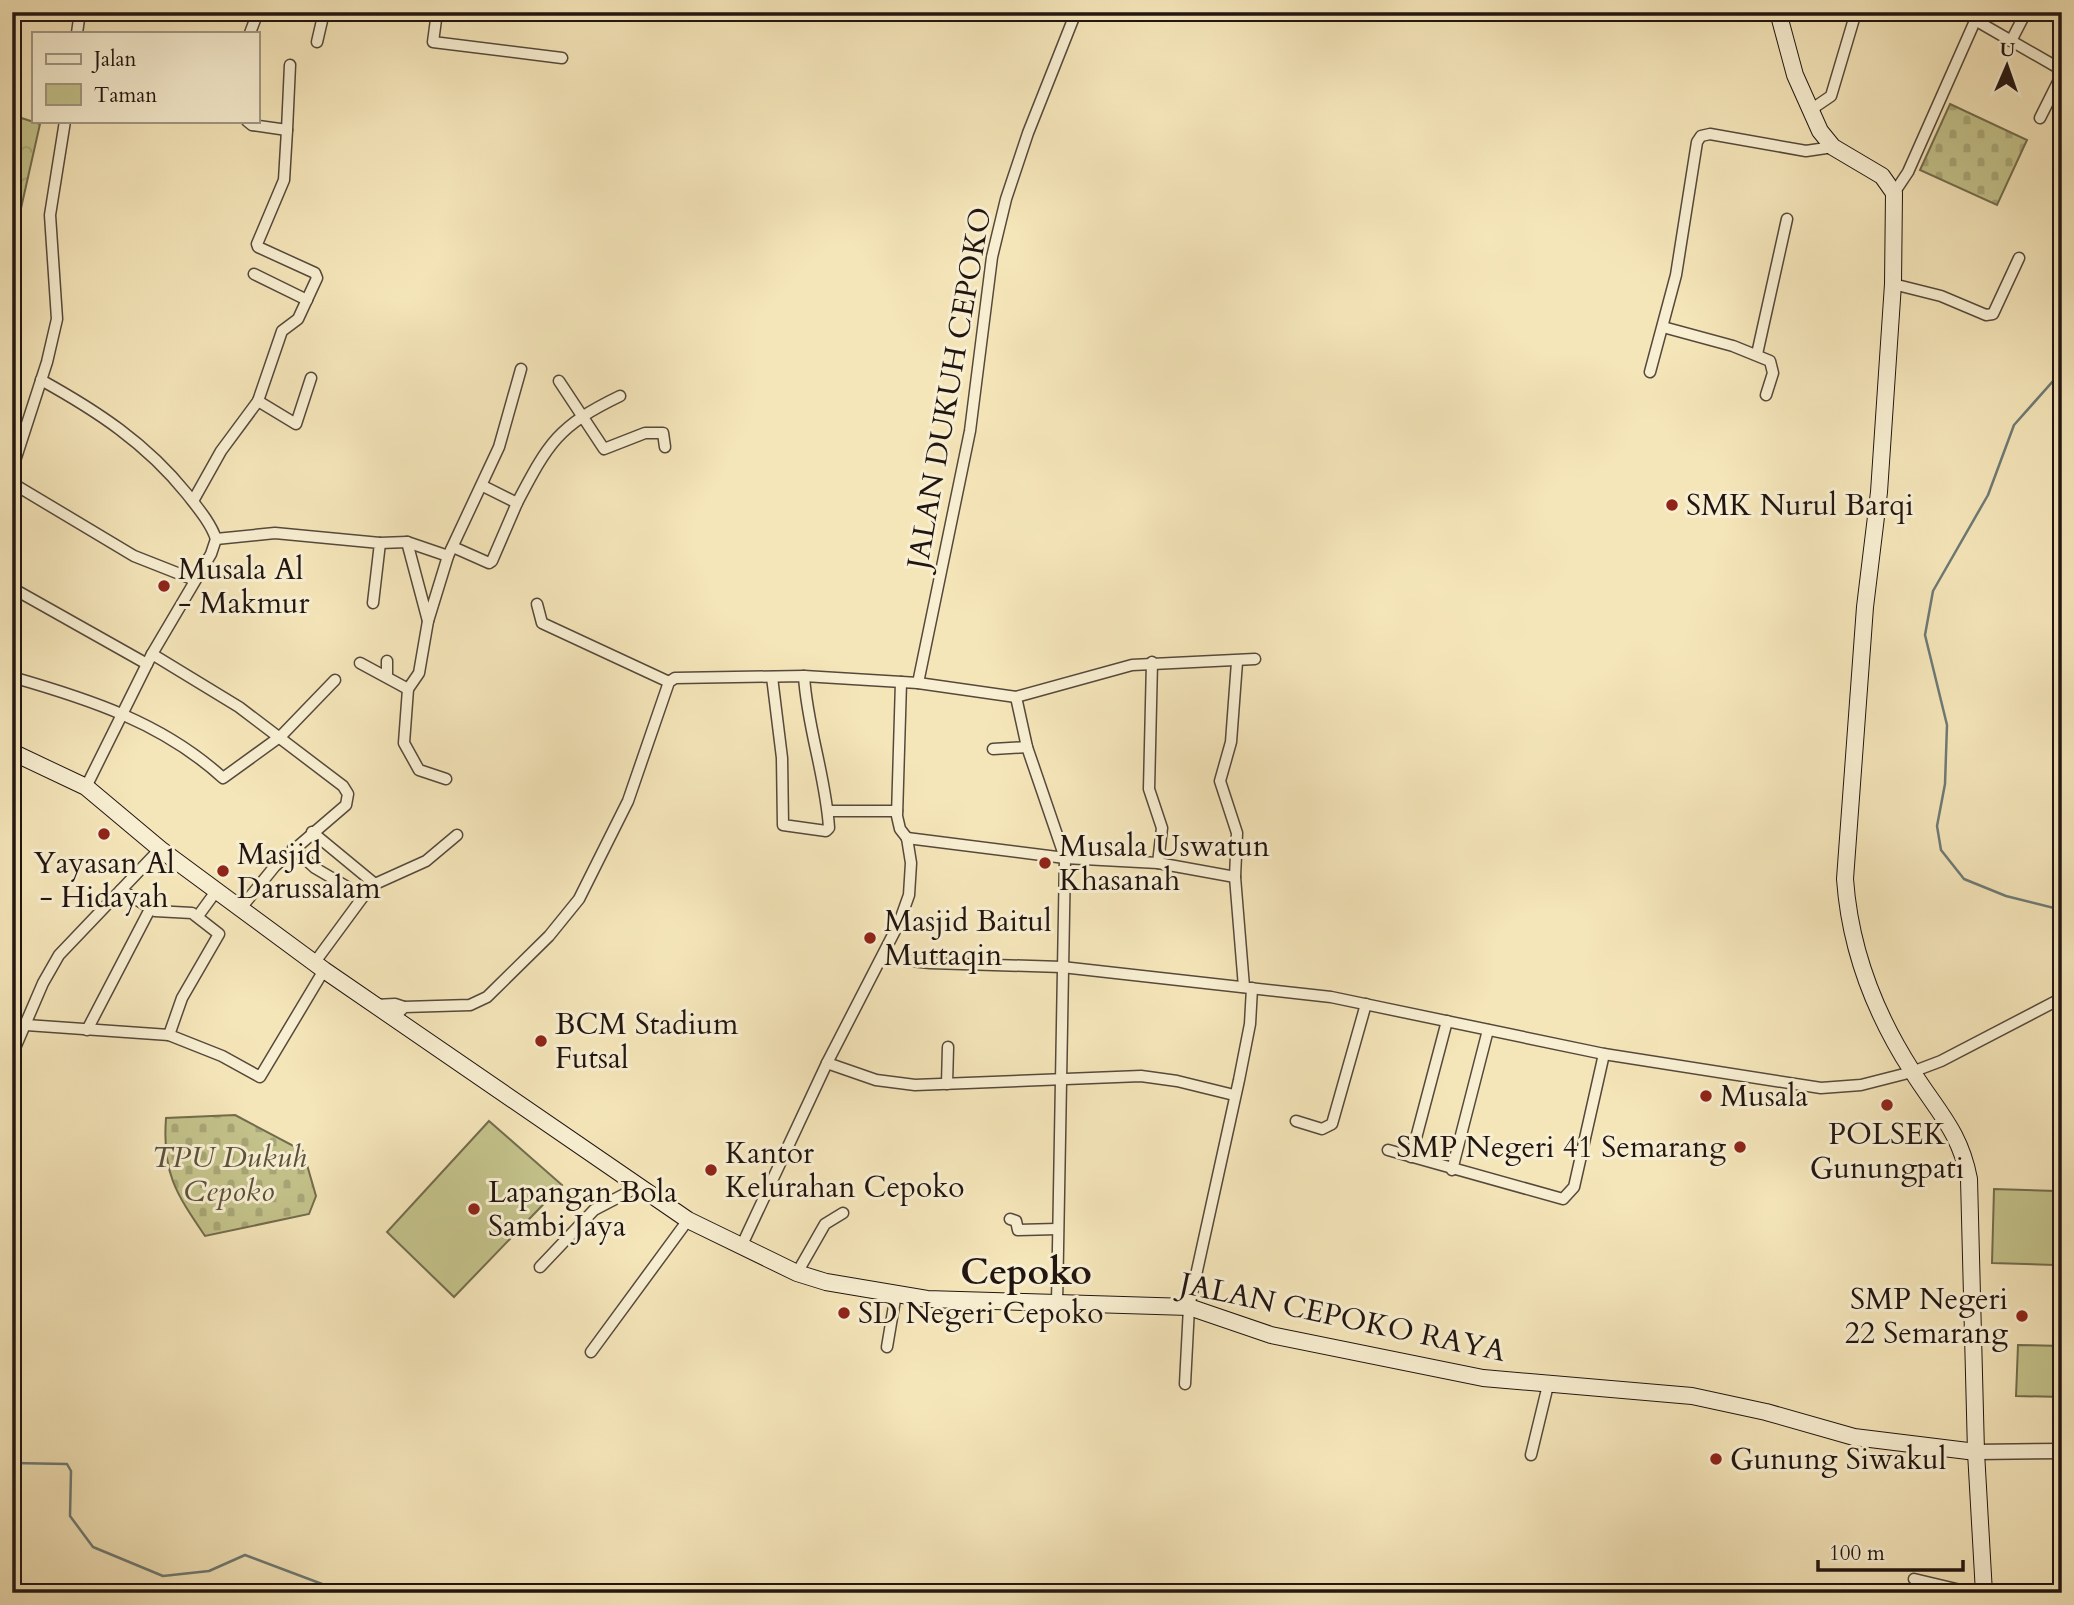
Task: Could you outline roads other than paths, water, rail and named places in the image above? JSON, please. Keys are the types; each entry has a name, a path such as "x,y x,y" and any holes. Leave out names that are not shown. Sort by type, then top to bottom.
{"main road":[{"path":"1778,12 1795,75 1810,111 1833,147 1882,176 1894,193 1892,284 1880,492 1865,607 1845,879 1849,923 1862,972 1912,1072 1960,1141 1969,1179 1976,1452 1983,1593"},
{"name":"JALAN CEPOKO RAYA","path":"13,755 86,787 160,849 319,966 375,1005 399,1013 688,1220 797,1273 827,1282 896,1294 975,1302 1189,1307 1303,1343 1483,1378 1692,1396 1766,1412 1854,1437 1976,1452"}],"street":[{"path":"76,32 80,12"},
{"path":"250,32 258,12"},
{"path":"317,42 324,12"},
{"path":"437,12 433,42 562,58"},
{"name":"JALAN DUKUH CEPOKO","path":"918,683 970,431 992,257 1006,199 1028,133 1076,12"},
{"path":"1810,111 1831,96 1856,12"},
{"path":"2011,41 2026,12"},
{"path":"1894,193 1908,172 1977,16 2011,41 2062,72 2040,117"},
{"path":"193,501 221,451 258,401 282,331 298,319 317,275 257,247 284,180 290,65"},
{"path":"12,470 57,319 50,215 65,122"},
{"path":"248,122 252,125 287,130"},
{"path":"1650,372 1678,264 1697,142 1701,136 1710,134 1806,151 1833,147"},
{"path":"1758,354 1787,219"},
{"path":"1892,284 1941,296 1986,315 1993,314 2019,257"},
{"path":"254,274 307,300"},
{"path":"1663,327 1758,354 1770,361 1773,366 1766,395"},
{"path":"446,779 419,770 407,751 404,743 408,689 419,673 428,621 451,552 499,447 521,369"},
{"path":"258,401 296,424 311,378"},
{"path":"41,380 116,424 153,455 193,501 216,539"},
{"path":"559,381 604,449 652,433 663,433 665,447"},
{"path":"216,539 275,533 380,543 407,541 489,563 517,503 559,433 580,416 620,397"},
{"path":"12,483 134,556 195,580"},
{"path":"483,485 517,503"},
{"path":"86,787 150,659 216,539"},
{"path":"407,541 428,621"},
{"path":"373,603 380,543"},
{"path":"12,588 150,659 281,736 344,786 348,794 346,805 293,848 241,908"},
{"path":"537,604 542,623 669,682 685,677 804,676 918,683 1016,697 1074,679 1152,662 1237,662 1255,659"},
{"path":"387,661 387,676"},
{"path":"1152,662 1149,789 1162,828 1158,863"},
{"path":"1185,1384 1189,1307 1250,1024 1235,877 1237,832 1220,781 1231,742 1237,662"},
{"path":"360,663 408,689"},
{"path":"772,677 782,758 783,825 826,831 829,828 828,811 815,757 804,676"},
{"path":"12,677 123,713 182,745 223,778 281,736 335,680"},
{"path":"399,1013 470,1005 487,997 572,908 596,869 628,801 669,682"},
{"path":"741,1247 827,1063 882,958 909,895 911,863 907,838 900,829 897,811 901,682"},
{"path":"1016,697 1027,747 1065,858 1057,1304"},
{"path":"993,749 1027,747"},
{"path":"828,811 897,811"},
{"path":"312,832 374,884"},
{"path":"18,1024 169,1035 222,1056 260,1077 319,966 362,895 374,884 426,861 457,835"},
{"path":"907,838 1065,858 1158,863 1235,877"},
{"path":"293,848 315,867 362,895"},
{"path":"12,1055 18,1024 59,955 160,849"},
{"path":"121,890 150,909 161,912 187,911 218,931 219,937 182,998 169,1035"},
{"path":"198,916 217,890"},
{"path":"87,1030 150,909"},
{"path":"882,958 930,963 1062,967 1248,987 1366,1004 1604,1054 1821,1088 1861,1085 1912,1072 1941,1061 2062,998"},
{"path":"1296,1121 1322,1129 1332,1124 1366,1004"},
{"path":"1412,1157 1447,1021"},
{"path":"1452,1170 1488,1030"},
{"path":"947,1084 948,1047"},
{"path":"1388,1150 1452,1170 1563,1199 1568,1198 1574,1187 1604,1054"},
{"path":"827,1063 876,1080 915,1086 1141,1076 1177,1081 1234,1095"},
{"path":"540,1267 594,1210 640,1186"},
{"path":"797,1273 825,1224 843,1213"},
{"path":"1010,1219 1015,1220 1016,1228 1021,1230 1057,1228"},
{"path":"591,1352 688,1220"},
{"path":"887,1348 896,1294"},
{"path":"1531,1455 1548,1385"},
{"path":"1976,1452 2062,1451"},
{"path":"1914,1580 1973,1593"}],"waterway":[{"path":"2062,371 2014,425 1988,495 1933,591 1925,635 1947,725 1945,784 1937,826 1941,850 1964,879 2006,896 2062,910"},
{"path":"12,1463 67,1464 71,1471 70,1516 93,1547 163,1576 209,1571 245,1555 346,1593"}],"place":[{"name":"SMK Nurul Barqi","path":"1672,505"},
{"name":"Musala Al - Makmur","path":"164,586"},
{"name":"Yayasan Al - Hidayah","path":"104,834"},
{"name":"Musala Uswatun Khasanah","path":"1045,863"},
{"name":"Masjid Darussalam","path":"223,871"},
{"name":"Masjid Baitul Muttaqin","path":"870,938"},
{"name":"BCM Stadium Futsal","path":"541,1041"},
{"name":"Musala","path":"1706,1096"},
{"name":"POLSEK Gunungpati","path":"1887,1105"},
{"name":"SMP Negeri 41 Semarang","path":"1740,1147"},
{"name":"Kantor Kelurahan Cepoko","path":"711,1170"},
{"name":"Lapangan Bola Sambi Jaya","path":"474,1209"},
{"name":"SD Negeri Cepoko","path":"844,1313"},
{"name":"SMP Negeri 22 Semarang","path":"2022,1316"},
{"name":"Gunung Siwakul","path":"1716,1459"}],"district":[{"name":"Cepoko","path":"1026,1271"}],"park label":[{"name":"TPU Dukuh Cepoko","path":"229,1174"}]}
